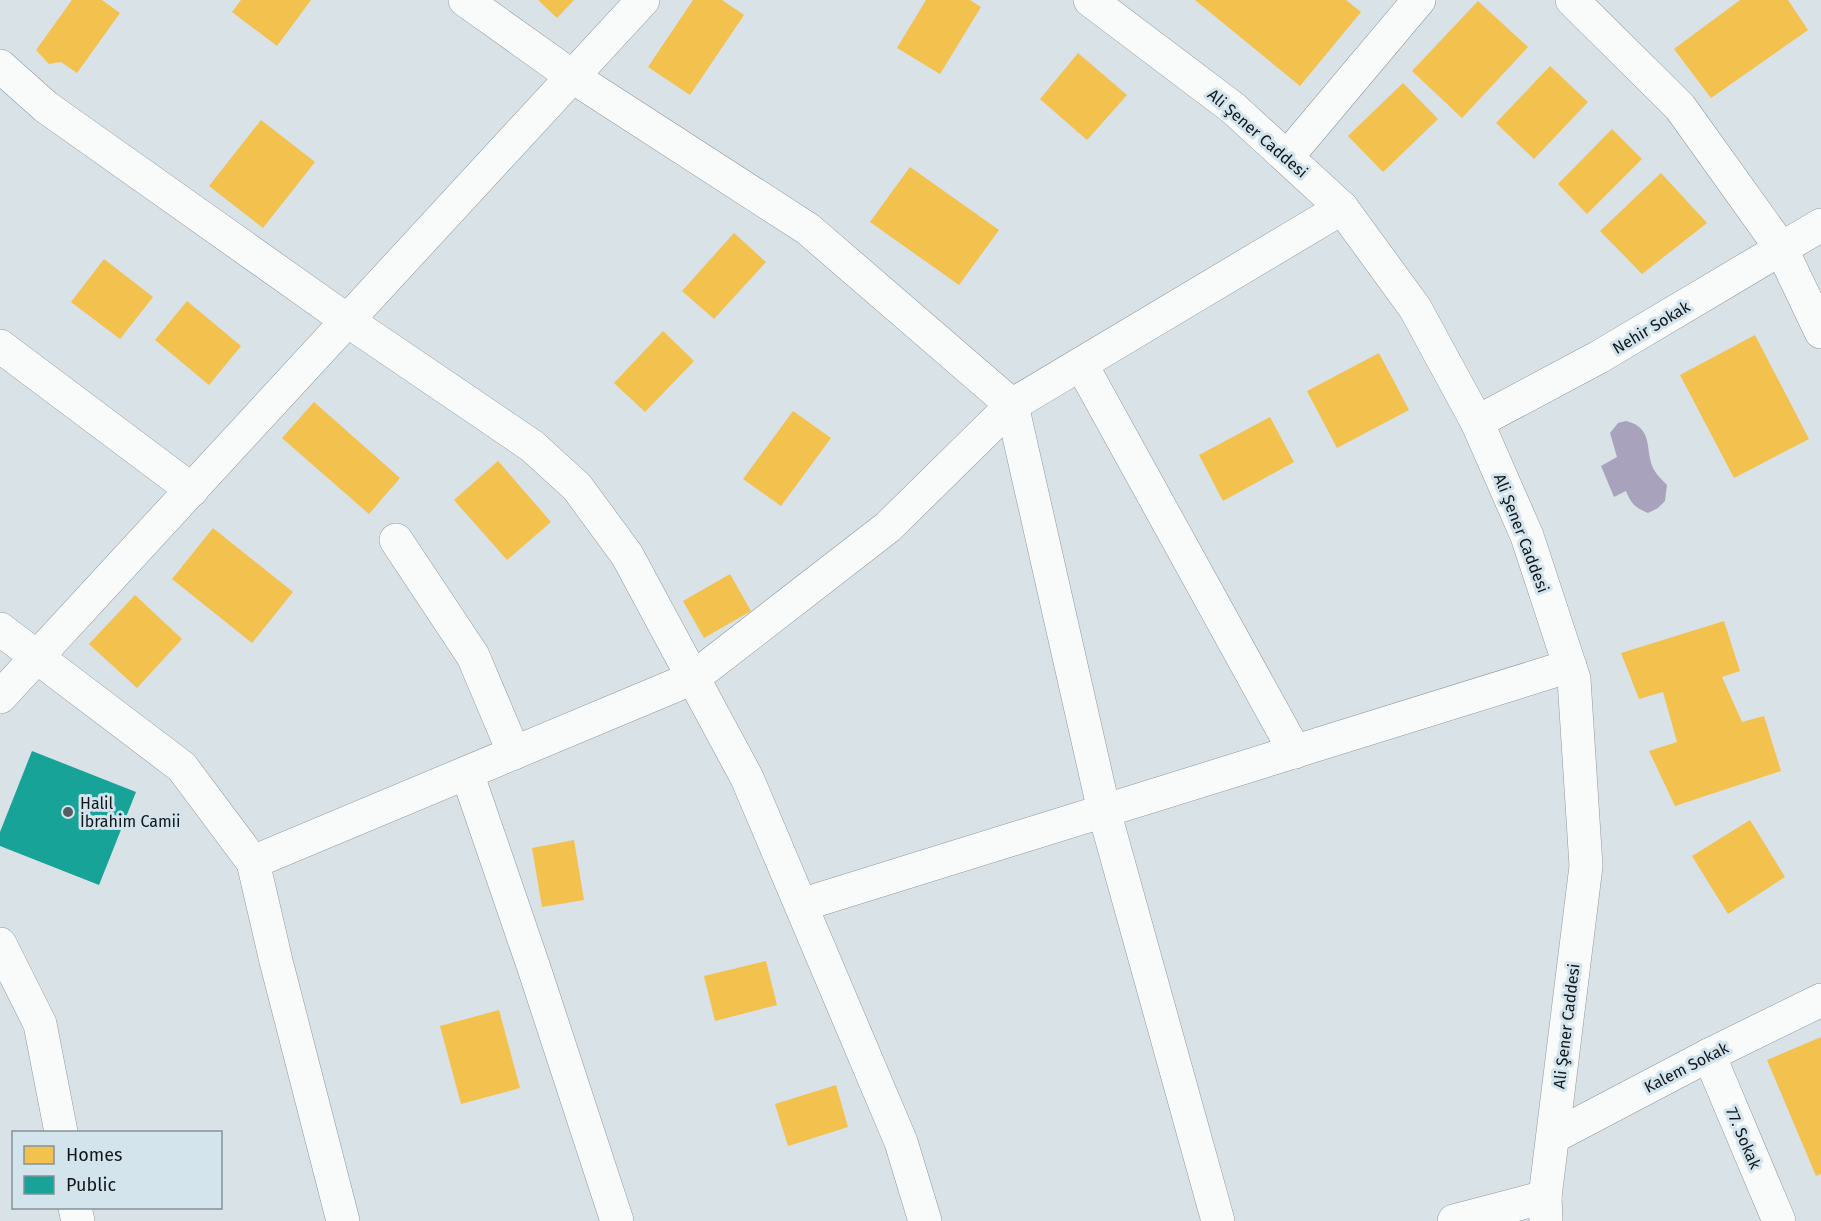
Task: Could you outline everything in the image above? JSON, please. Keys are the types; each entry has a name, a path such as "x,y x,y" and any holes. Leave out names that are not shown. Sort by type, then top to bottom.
{"street":[{"path":"465,0 573,77 808,229 1012,405 1104,811 1218,1221"},
{"path":"0,697 643,0"},
{"name":"Ali Şener Caddesi","path":"1090,0 1233,108 1342,208 1415,308 1478,422 1527,536 1574,679 1586,866 1545,1209"},
{"path":"1287,158 1419,0"},
{"path":"1572,0 1680,106 1781,248 1821,332"},
{"path":"0,66 46,107 348,321 532,446 577,486 627,555 747,778 901,1142 925,1221"},
{"path":"253,862 693,678 888,527 1012,405 1342,208"},
{"name":"Nehir Sokak","path":"1478,422 1599,357 1821,225"},
{"path":"0,346 192,490"},
{"path":"1080,364 1295,752"},
{"path":"396,540 473,656 514,753"},
{"path":"0,629 182,766 253,862 343,1221"},
{"path":"801,905 1570,666"},
{"path":"467,773 617,1221"},
{"path":"0,944 40,1024 61,1131"},
{"name":"Kalem Sokak","path":"1552,1137 1709,1055 1821,1000"},
{"name":"77. Sokak","path":"1709,1055 1779,1221"},
{"path":"1454,1221 1545,1209"}],"shaded area":[{"path":"1626,421 1635,424 1645,435 1654,470 1667,485 1665,501 1648,513 1634,505 1626,491 1614,497 1601,466 1617,457 1610,433 1618,423"}],"building: Homes":[{"path":"72,0 102,0 120,13 77,73 61,62 49,64 36,50"},
{"path":"241,0 311,0 277,46 232,12"},
{"path":"538,0 574,0 557,18"},
{"path":"693,0 722,0 744,15 690,95 648,67"},
{"path":"926,0 970,0 981,7 940,74 897,48"},
{"path":"1195,0 1346,0 1361,12 1300,86"},
{"path":"1740,0 1788,0 1808,30 1711,98 1674,49"},
{"path":"1478,1 1528,47 1462,118 1412,71"},
{"path":"1078,53 1127,95 1087,140 1040,99"},
{"path":"1550,66 1588,102 1534,159 1496,123"},
{"path":"1403,83 1438,119 1383,172 1348,136"},
{"path":"261,120 315,162 263,228 209,186"},
{"path":"1612,129 1642,159 1587,214 1558,184"},
{"path":"910,167 999,230 959,285 870,222"},
{"path":"1661,173 1707,223 1642,274 1600,231"},
{"path":"734,233 766,262 714,319 682,291"},
{"path":"104,259 153,297 120,339 71,302"},
{"path":"187,301 241,346 209,385 155,340"},
{"path":"663,331 694,361 645,412 614,383"},
{"path":"1755,335 1809,439 1734,478 1680,375"},
{"path":"1379,353 1409,410 1337,448 1307,391"},
{"path":"314,402 400,478 369,514 282,438"},
{"path":"793,411 831,438 781,506 743,479"},
{"path":"1270,417 1294,462 1223,501 1199,455"},
{"path":"498,461 551,522 507,560 454,500"},
{"path":"213,528 293,592 252,643 172,579"},
{"path":"730,574 751,611 704,638 683,601"},
{"path":"135,595 182,639 137,688 89,644"},
{"path":"1724,621 1740,671 1722,677 1742,722 1764,716 1781,771 1675,806 1649,751 1677,742 1663,692 1639,699 1621,653"},
{"path":"1750,820 1785,877 1728,914 1692,856"},
{"path":"574,840 584,900 542,907 532,848"},
{"path":"766,961 777,1005 715,1021 704,976"},
{"path":"499,1010 520,1088 461,1104 440,1026"},
{"path":"1821,1037 1821,1174 1816,1176 1767,1060"},
{"path":"836,1085 848,1127 788,1146 775,1104"}],"building: Public":[{"name":"Halil İbrahim Camii","path":"32,751 136,792 99,885 0,846 0,832"}],"place":[{"name":"Halil İbrahim Camii","path":"68,812"}]}
